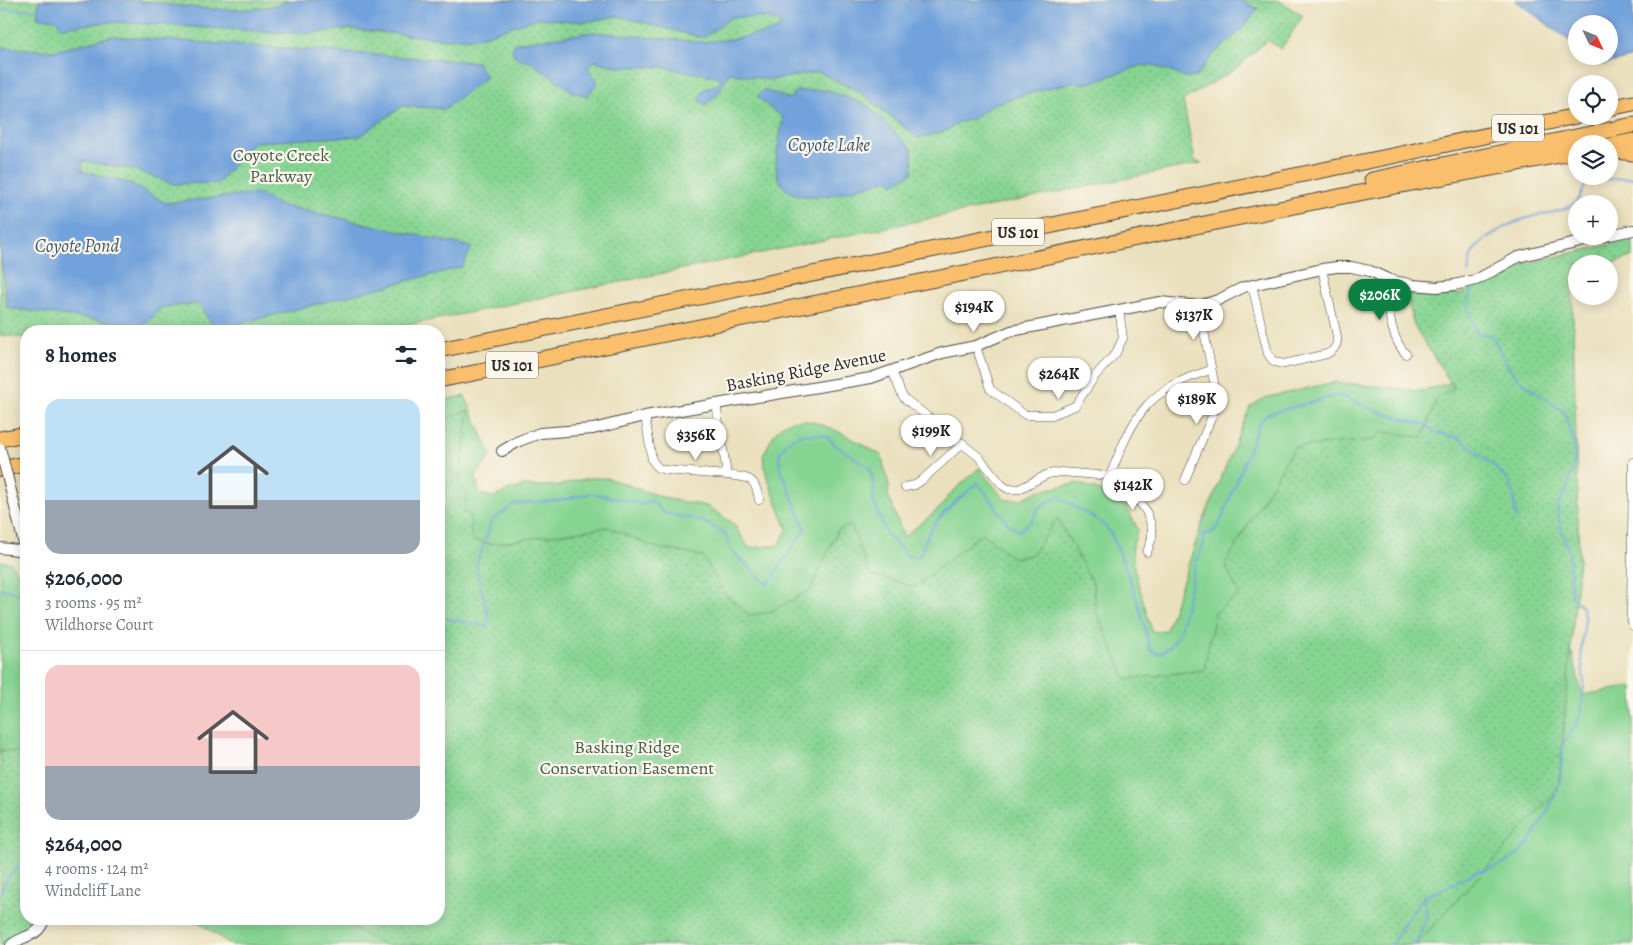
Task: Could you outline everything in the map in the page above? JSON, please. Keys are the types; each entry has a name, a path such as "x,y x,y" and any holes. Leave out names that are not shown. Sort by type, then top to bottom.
{"highway":[{"path":"1618,106 1633,103"},
{"name":"US 101","path":"445,349 1392,156 1568,118"},
{"path":"1392,156 1418,160 1633,119"},
{"path":"1343,196 1355,184 1633,125"},
{"path":"1618,146 1633,142"},
{"path":"1618,150 1633,153"},
{"name":"US 101","path":"445,379 1343,196 1568,154"},
{"path":"0,440 20,435"},
{"path":"0,469 20,465"}],"street":[{"path":"1618,233 1633,230"},
{"name":"Basking Ridge Avenue","path":"502,451 519,441 540,433 593,428 645,416 871,378 942,352 976,346 1011,331 1160,302 1199,306 1252,285 1322,269 1351,267 1370,271 1390,280 1425,287 1454,285 1476,280 1518,257 1568,245"},
{"path":"1252,285 1270,359 1278,364 1292,362 1332,352 1338,342 1322,269"},
{"path":"1390,280 1387,302 1395,337 1406,354"},
{"path":"1186,480 1217,405 1218,398 1199,306"},
{"path":"976,346 990,388 1025,415 1052,415 1074,406 1095,376 1116,353 1123,338 1119,309"},
{"path":"1110,476 1129,430 1148,404 1171,385 1195,374 1211,370"},
{"path":"892,371 902,396 979,457 1002,485 1008,489 1019,489 1036,479 1055,473 1110,476 1130,491 1145,509 1152,524 1152,538 1147,552"},
{"path":"716,404 727,475"},
{"path":"645,416 652,460 658,468 746,477 757,486 759,500"},
{"path":"905,487 915,485 921,481 963,443"},
{"path":"0,448 20,527"},
{"path":"1633,462 1631,617 1633,626"},
{"path":"0,548 20,550"},
{"path":"11,945 37,933 41,925"}],"green space":[{"name":"Coyote Creek Parkway","path":"0,0 1278,0 1303,16 1281,49 1267,40 1236,69 1183,100 1195,161 1202,163 405,325 20,325 20,337 0,335"},
{"name":"Basking Ridge Conservation Easement","path":"1633,239 1633,256 1618,262 1618,255 1568,255 1568,305 1573,305 1579,559 1558,790 1416,945 385,945 347,925 445,925 445,418 469,410 459,484 468,493 464,512 470,514 472,540 491,544 608,527 654,547 702,556 727,596 750,615 770,612 810,590 838,530 851,525 870,575 915,587 982,533 1014,558 1032,555 1057,518 1093,583 1096,611 1126,679 1204,670 1215,613 1239,594 1225,564 1294,447 1373,440 1382,432 1423,437 1437,398 1454,388 1414,326 1406,294 1460,294 1528,263 1607,245 1618,245 1618,242"},
{"name":"Basking Ridge Conservation Easement","path":"1484,373 1563,615 1582,695 1633,686 1633,945 231,945 203,925 445,925 445,400 465,396 491,455 475,477 480,494 495,497 509,490 525,486 559,486 590,478 607,478 668,499 707,506 734,524 749,548 779,545 787,529 766,474 763,456 777,430 784,424 794,421 807,421 834,429 881,455 889,485 888,496 904,537 941,507 949,495 979,468 1005,500 1022,499 1038,491 1077,483 1121,498 1138,529 1132,548 1134,568 1152,632 1166,630 1202,524 1250,407 1264,398 1335,382 1422,391"},
{"path":"0,562 10,562 20,576 20,765 0,762"},
{"path":"0,750 20,753 20,925 35,925 5,945 0,945"}],"water":[{"path":"39,0 127,0 187,7 248,9 287,2 285,0 1218,0 1221,3 1223,0 1241,0 1258,9 1241,30 1212,56 1196,77 1184,77 1152,65 1140,66 1086,84 1074,82 992,105 973,119 959,122 946,131 918,138 861,93 819,72 771,80 729,73 719,93 705,105 699,101 703,90 720,83 721,77 659,67 619,67 595,61 588,68 598,82 587,96 573,92 532,63 515,57 512,50 515,43 594,32 702,42 733,39 778,30 780,23 768,18 732,17 703,38 618,16 584,22 538,18 477,38 446,39 349,29 305,34 113,22 61,27 56,19 37,18"},
{"path":"1515,0 1633,0 1633,57 1618,61 1618,15 1568,15 1568,40"},
{"name":"Coyote Pond","path":"112,36 477,62 486,77 444,109 403,106 360,136 254,142 218,183 173,184 135,170 83,161 82,171 130,183 166,203 257,193 280,205 472,247 462,267 235,325 212,325 199,304 162,307 146,325 7,308 0,249 0,47 54,51"},
{"name":"Coyote Lake","path":"763,90 790,99 796,91 827,90 867,105 912,149 913,172 894,184 888,179 841,193 823,196 805,196 791,192 781,183 776,167 783,117 757,96"}],"waterway":[{"path":"0,9 40,10"},
{"path":"1468,273 1472,254 1476,247 1499,230 1526,218 1556,212 1573,205 1579,199 1588,180 1633,178"},
{"path":"1391,945 1424,896 1441,890 1477,871 1484,871 1498,866 1518,854 1530,842 1552,802 1560,780 1563,743 1577,724 1581,713 1584,686 1581,651 1585,619 1582,607 1571,595 1569,552 1560,525 1557,505 1566,492 1573,469 1574,442 1564,412 1517,378 1505,361 1493,336 1477,333 1468,305 1473,288"},
{"path":"445,618 486,626 489,619 476,566 492,520 515,504 561,500 592,493 642,504 651,500 664,513 702,521 725,533 732,551 767,585 805,529 780,467 779,455 787,442 801,434 825,435 835,445 870,468 874,486 873,500 886,533 907,556 918,558 927,537 937,521 949,507 978,483 1008,524 1019,531 1031,521 1041,506 1058,497 1088,514 1105,526 1113,537 1134,592 1150,650 1159,654 1169,647 1179,635 1196,562 1204,543 1202,534 1211,533 1219,526 1259,424 1267,414 1339,395 1381,413 1424,424 1438,433 1461,439 1497,469 1509,482 1513,492 1516,517"},
{"path":"0,588 17,593 20,597"},
{"path":"0,893 9,875 20,867"},
{"path":"1415,945 1427,917 1424,898"}]}
